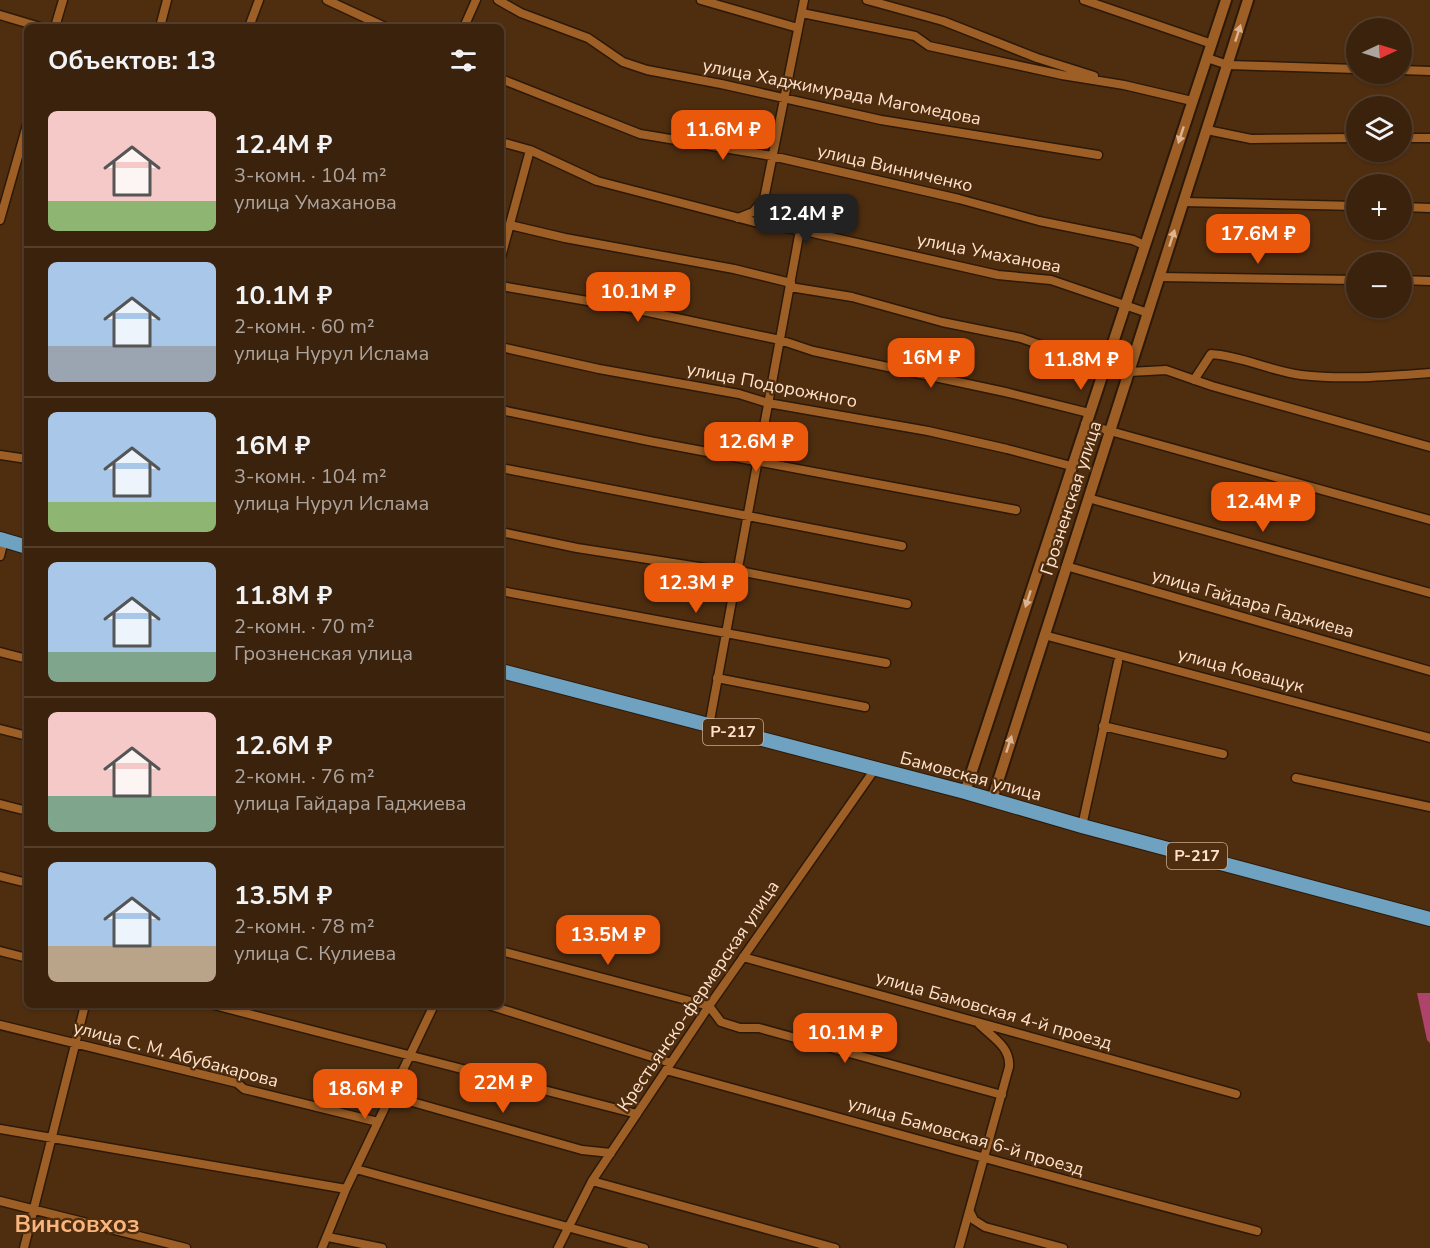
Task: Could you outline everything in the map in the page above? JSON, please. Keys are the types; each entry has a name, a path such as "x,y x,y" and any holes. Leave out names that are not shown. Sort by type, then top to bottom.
{"highway":[{"path":"2,540 24,546"},
{"name":"Бамовская улица","path":"504,672 964,792 1430,919"}],"street":[{"path":"56,24 63,0"},
{"path":"161,24 166,0"},
{"path":"250,24 259,0"},
{"path":"327,0 379,24"},
{"path":"465,24 476,0"},
{"name":"улица Хаджимурада Магомедова","path":"498,0 521,13 588,38 623,62 648,70 881,120 1098,155"},
{"path":"701,0 798,28"},
{"path":"766,225 761,214 763,200 804,0"},
{"path":"867,0 943,21 1045,61 1124,85 1192,101"},
{"path":"1084,0 1212,44"},
{"name":"Грозненская улица","path":"964,792 1226,0"},
{"name":"Грозненская улица","path":"992,800 1248,0"},
{"path":"802,13 915,36 929,46 1062,75 1124,85"},
{"path":"0,15 30,24"},
{"path":"1207,58 1227,65 1346,69"},
{"path":"1412,70 1430,70"},
{"name":"улица Винниченко","path":"504,80 640,134 772,156 959,199 1039,221 1134,240 1144,245"},
{"path":"1207,130 1251,139 1346,138"},
{"path":"0,220 24,136"},
{"path":"1412,138 1430,138"},
{"name":"улица Умаханова","path":"504,143 530,150 597,181 766,225 800,230 998,275 1051,280 1148,313"},
{"path":"504,246 530,150"},
{"path":"738,218 753,212 763,200"},
{"path":"1184,202 1346,206"},
{"path":"1412,207 1430,208"},
{"path":"510,225 565,238 734,269 790,285 852,297 942,322 1022,338 1080,359 1105,364"},
{"path":"709,726 800,230"},
{"path":"1159,277 1346,280"},
{"path":"1412,280 1430,281"},
{"path":"504,287 634,309 780,340 813,351 993,389 1087,419 1110,432 1430,520"},
{"name":"улица Подорожного","path":"504,348 599,369 739,394 768,403 927,431 1071,466"},
{"path":"1194,380 1211,354 1227,355 1299,375 1355,378 1430,373"},
{"path":"1129,372 1166,370 1430,447"},
{"path":"504,411 649,441 1016,510"},
{"path":"0,455 24,459"},
{"path":"504,469 902,546"},
{"path":"1088,498 1430,594"},
{"path":"504,533 577,548 739,572 907,604"},
{"path":"0,556 2,540"},
{"name":"улица Гайдара Гаджиева","path":"1066,566 1430,671"},
{"path":"504,592 886,663"},
{"name":"улица Коващук","path":"1044,635 1430,738"},
{"path":"0,652 24,658"},
{"path":"1082,826 1118,662"},
{"path":"717,678 865,707"},
{"path":"1103,726 1223,754"},
{"path":"0,729 24,735"},
{"name":"Крестьянско-фермерская улица","path":"558,1248 592,1181 709,1006 875,770"},
{"path":"1296,777 1430,807"},
{"path":"0,804 24,810"},
{"path":"0,876 24,882"},
{"path":"0,951 24,957"},
{"path":"504,952 709,1006 721,1022 740,1028 770,1030 1002,1095"},
{"name":"улица Бамовская 4-й проезд","path":"744,957 1236,1094"},
{"path":"24,1248 84,1008"},
{"path":"226,1008 637,1114"},
{"path":"322,1248 346,1190 433,1008"},
{"name":"улица Бамовская 6-й проезд","path":"498,1008 669,1067 1090,1188 1257,1232"},
{"path":"959,1248 1010,1059 1008,1052 979,1024"},
{"name":"улица С. М. Абубакарова","path":"0,1025 237,1083 244,1089 378,1122"},
{"path":"391,1096 582,1150 611,1153"},
{"path":"0,1130 346,1190"},
{"path":"356,1169 644,1248"},
{"path":"592,1181 834,1248"},
{"path":"0,1201 186,1248"},
{"path":"970,1212 974,1220 985,1227 1063,1248"},
{"path":"328,1237 382,1248"}],"shaded area":[{"path":"1417,993 1430,993 1430,1043 1427,1040"}],"district":[{"name":"Винсовхоз","path":"77,1224"}]}
